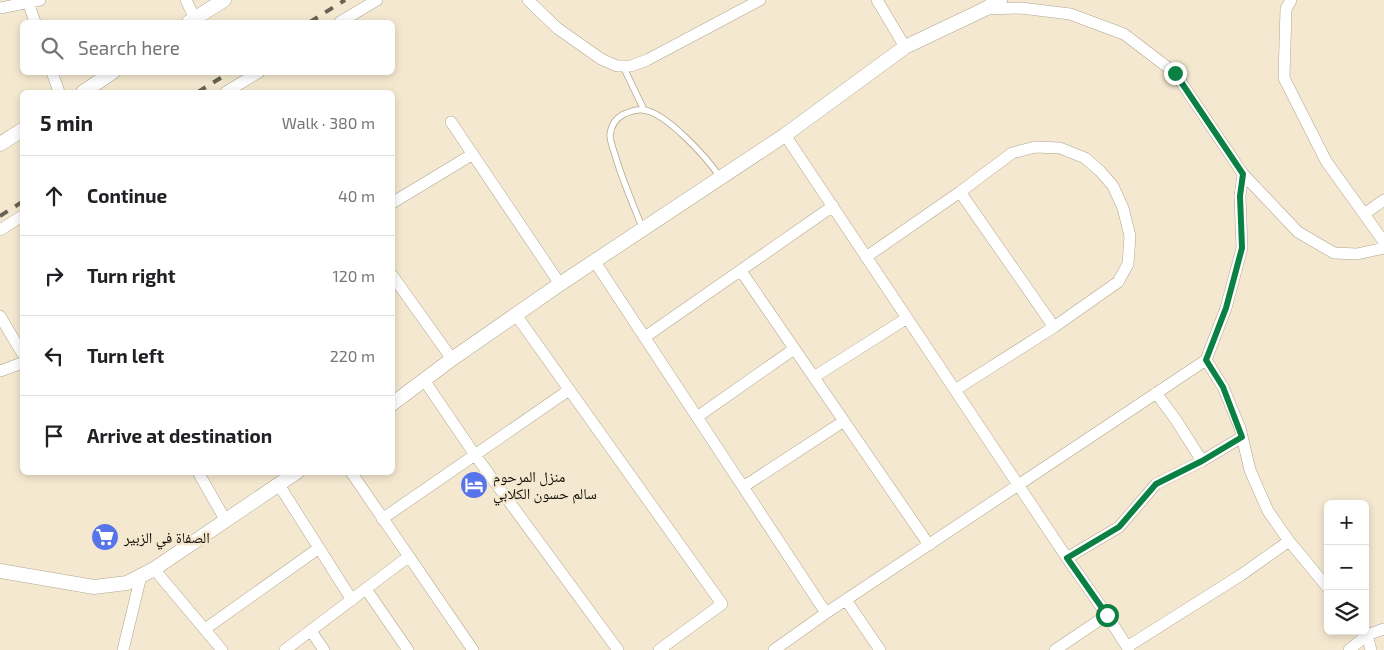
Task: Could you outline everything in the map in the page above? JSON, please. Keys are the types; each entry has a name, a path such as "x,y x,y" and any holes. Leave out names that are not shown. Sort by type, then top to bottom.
{"street":[{"path":"0,8 40,0"},
{"path":"186,0 192,20"},
{"path":"194,20 224,0"},
{"path":"343,20 377,0"},
{"path":"528,0 557,28 601,58 617,66 631,66 648,60 760,0"},
{"path":"877,0 905,47"},
{"path":"395,402 560,284 785,135 905,47 985,10 1000,0"},
{"path":"1291,0 1286,9 1284,78 1326,161 1384,242"},
{"path":"28,2 34,20"},
{"path":"985,10 1021,8 1070,14 1124,34 1175,73 1243,174 1298,232 1334,253 1357,254 1384,248"},
{"path":"53,75 58,90"},
{"path":"86,90 108,75"},
{"path":"229,90 254,75"},
{"path":"451,122 560,284"},
{"path":"0,144 20,131"},
{"path":"785,135 1128,649 1289,541"},
{"path":"866,257 960,192 1012,153 1035,147 1060,148 1085,158 1113,186 1124,208 1130,236 1128,264 1118,282 1054,327 955,390"},
{"path":"395,201 474,154"},
{"path":"774,650 826,613 1206,360 1226,308 1242,248 1240,196 1243,174"},
{"path":"960,192 1054,327"},
{"path":"1364,214 1384,200"},
{"path":"645,337 833,206"},
{"path":"0,230 20,217"},
{"path":"595,262 826,613"},
{"path":"741,271 929,545"},
{"path":"395,279 452,360"},
{"path":"516,315 722,604 659,650"},
{"path":"0,316 20,350"},
{"path":"814,377 907,318"},
{"path":"697,416 794,349"},
{"path":"1206,360 1223,387 1242,437 1250,470 1268,512 1324,583"},
{"path":"0,372 20,363"},
{"path":"424,380 475,455 618,650"},
{"path":"382,519 569,390"},
{"path":"1156,393 1202,461"},
{"path":"743,487 844,421"},
{"path":"1067,558 1119,527 1156,484 1202,461 1242,437"},
{"path":"200,475 226,521"},
{"path":"0,571 94,587 127,583 154,569 293,475"},
{"path":"353,475 473,650"},
{"path":"279,485 352,600"},
{"path":"205,629 319,548"},
{"path":"285,650 408,557"},
{"path":"154,569 222,650"},
{"path":"123,650 141,576"},
{"path":"366,589 408,650"},
{"path":"846,600 880,650"},
{"path":"1055,650 1107,615"},
{"path":"1369,632 1384,629"},
{"path":"311,631 324,650"},
{"path":"1349,650 1364,635"},
{"path":"1367,635 1371,650"}],"lane":[{"path":"622,66 644,110"},
{"path":"643,230 626,188 610,136 612,126 620,116 635,110 655,113 681,133 708,160 721,178"}],"railway":[{"path":"313,20 345,0"},
{"path":"201,90 225,75"},
{"path":"0,216 20,203"}],"place":[{"name":"منزل المرحوم سالم حسون الكلابي","path":"474,485"},
{"name":"الصفاة في الزبير","path":"105,537"}],"route":[{"path":"1107,615 1067,558 1119,527 1156,484 1202,461 1242,437 1223,387 1206,360 1226,308 1242,248 1240,196 1243,174 1175,73"}]}
